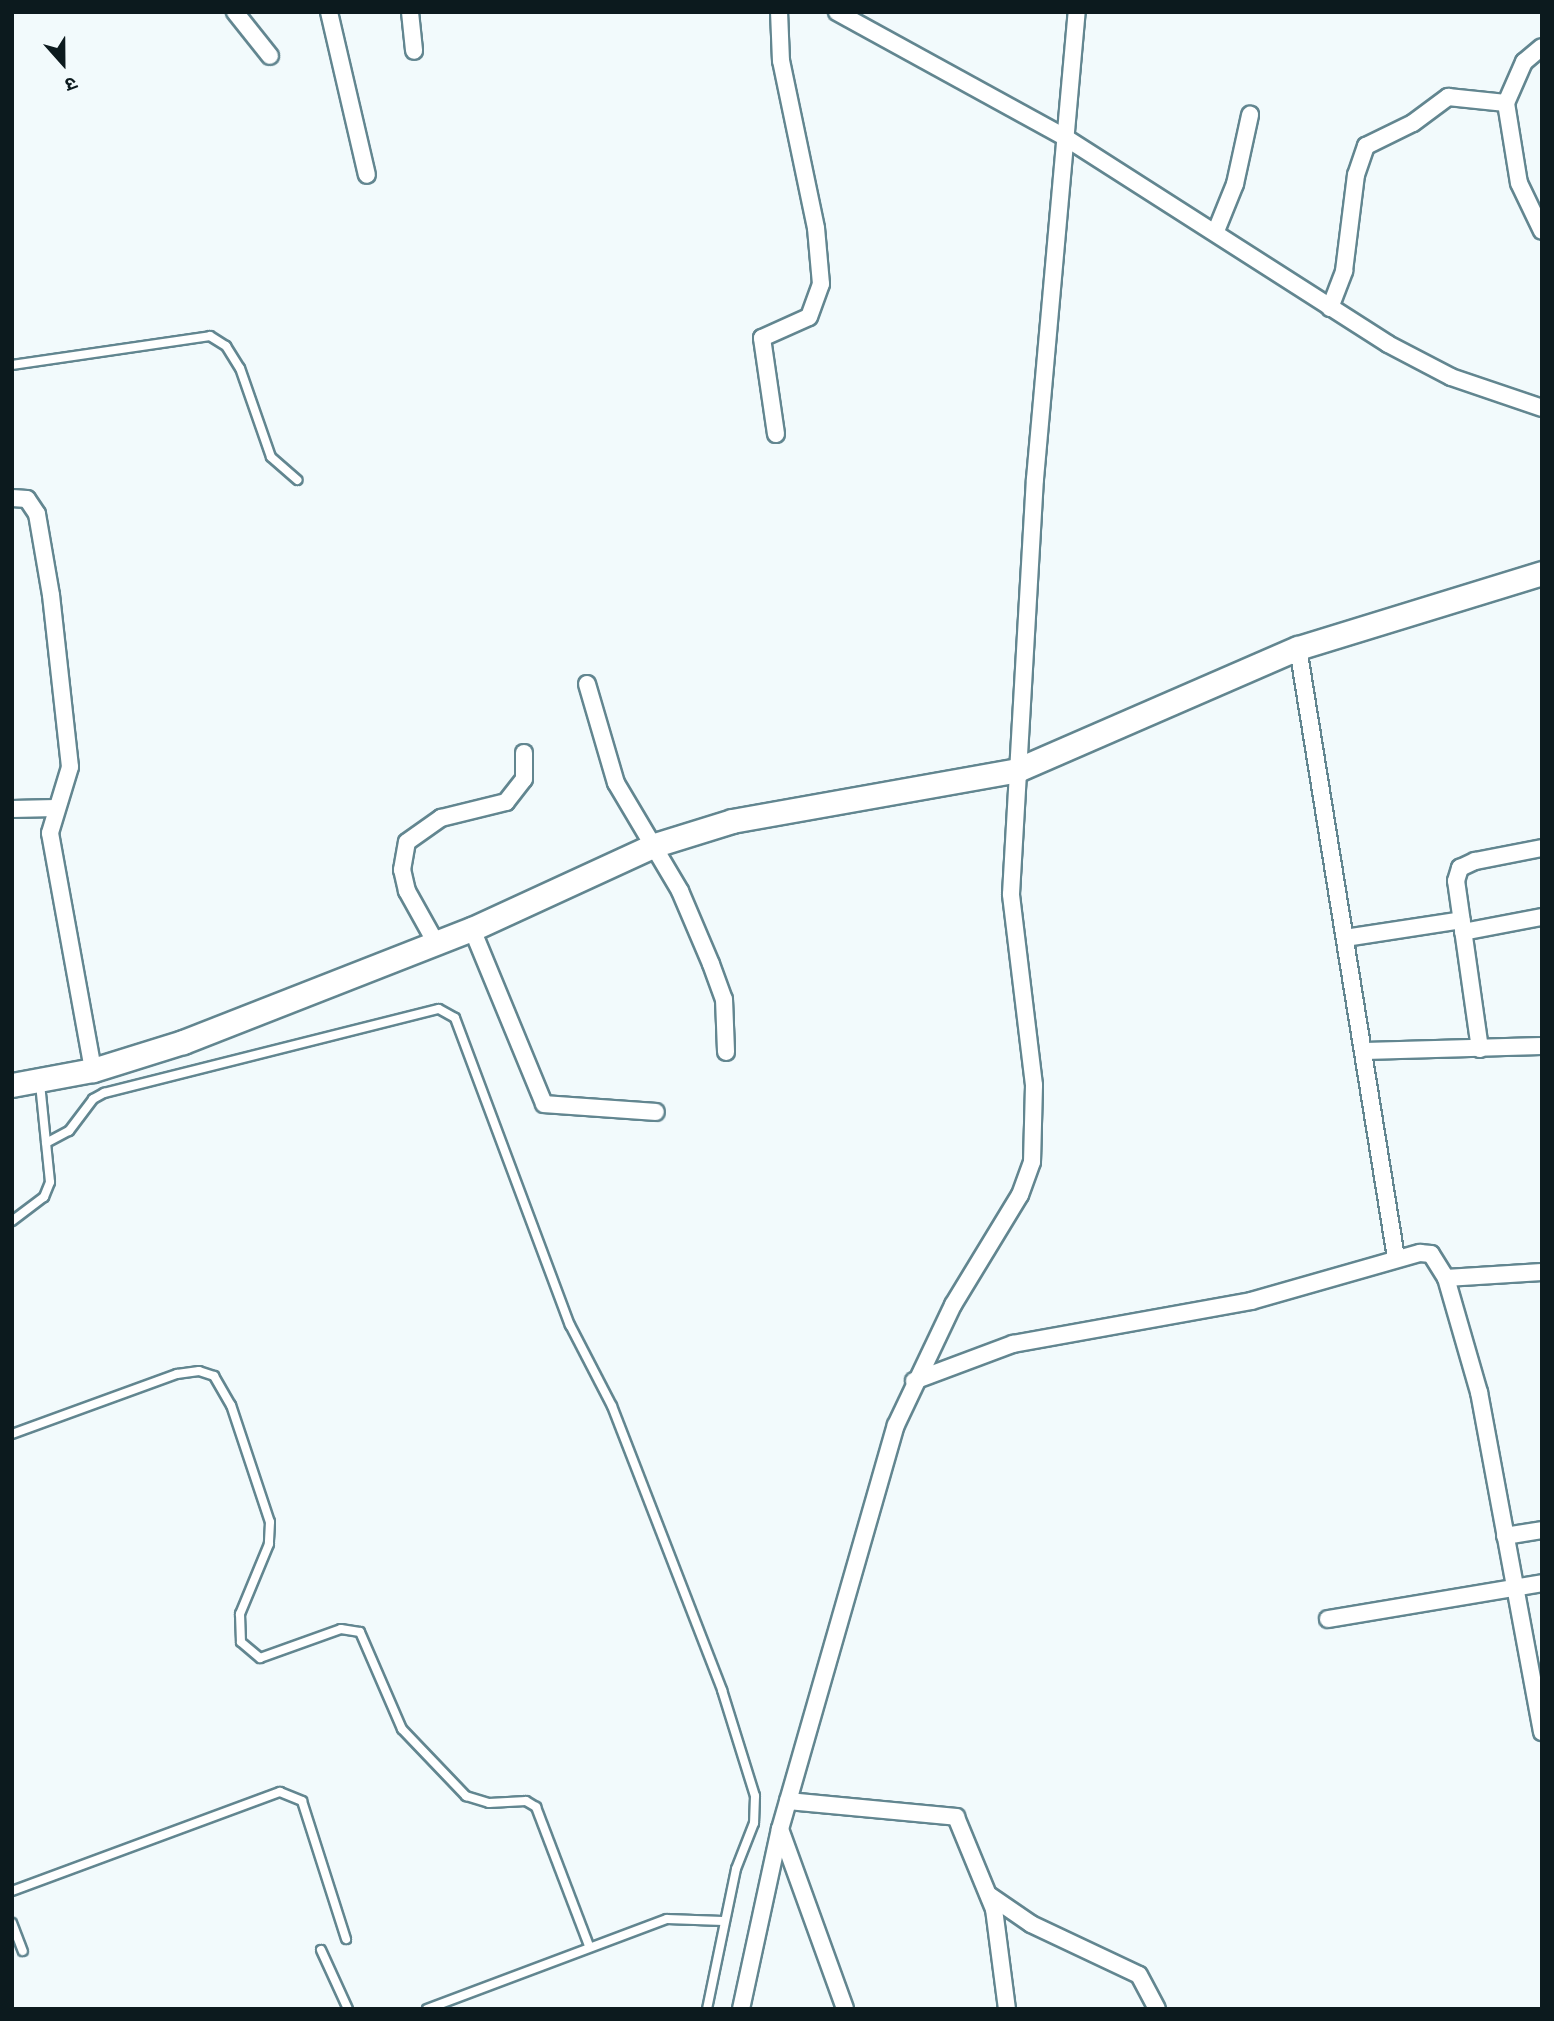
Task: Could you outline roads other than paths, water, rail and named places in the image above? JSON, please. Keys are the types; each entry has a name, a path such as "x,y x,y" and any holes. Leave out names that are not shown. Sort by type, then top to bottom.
{"street":[{"path":"235,12 270,56"},
{"path":"329,12 367,175"},
{"path":"410,12 414,51"},
{"path":"776,434 762,338 808,317 821,284 816,228 781,61 779,12"},
{"path":"837,12 1066,138 1216,231 1330,308 1451,377 1542,408"},
{"path":"741,2009 780,1829 879,1479 914,1381 1020,1195 1032,1161 1034,1096 1011,894 1035,479 1077,12"},
{"path":"1542,47 1524,62 1506,103 1519,183 1542,231"},
{"path":"1330,308 1344,271 1356,175 1366,146 1413,123 1448,96 1506,103"},
{"path":"1216,231 1234,184 1250,116"},
{"path":"12,498 27,499 37,514 51,595 69,767 50,833 93,1070"},
{"path":"12,1085 93,1070 183,1042 472,929 655,845 732,821 1017,771 1298,648 1542,573"},
{"path":"1298,648 1396,1258"},
{"path":"587,684 616,783 655,845 716,976 726,1012 726,1052"},
{"path":"436,943 407,891 402,870 407,842 441,818 506,802 524,779 523,753"},
{"path":"12,809 56,808"},
{"path":"1480,1049 1456,881 1460,868 1542,848"},
{"path":"1345,938 1542,917"},
{"path":"472,929 544,1104 656,1112"},
{"path":"1364,1051 1542,1046"},
{"path":"914,1381 1013,1344 1251,1301 1396,1258 1431,1254 1446,1278 1479,1392 1542,1732"},
{"path":"1446,1278 1542,1272"},
{"path":"1506,1536 1542,1530"},
{"path":"1328,1619 1514,1584 1542,1583"},
{"path":"788,1801 956,1817 964,1826 975,1872 989,1895 1007,2009"},
{"path":"780,1829 845,2009"},
{"path":"989,1895 1031,1924 1139,1975 1157,2009"}],"lane":[{"path":"12,365 210,337 226,346 240,368 271,457 297,480"},
{"path":"46,1143 69,1131 93,1099 104,1093 439,1009 455,1017 570,1325 612,1405 722,1690 755,1796 754,1823 723,1921 707,2009"},
{"path":"12,1221 44,1197 50,1182 40,1080"},
{"path":"12,1434 177,1374 199,1371 214,1376 231,1405 270,1522 269,1545 240,1614 241,1642 260,1658 341,1629 360,1632 402,1729 466,1796 489,1803 526,1801 536,1807 589,1946"},
{"path":"12,1891 280,1792 302,1801 346,1939"},
{"path":"426,2009 667,1919 723,1921"},
{"path":"12,1923 23,1951"},
{"path":"321,1951 348,2009"}]}
